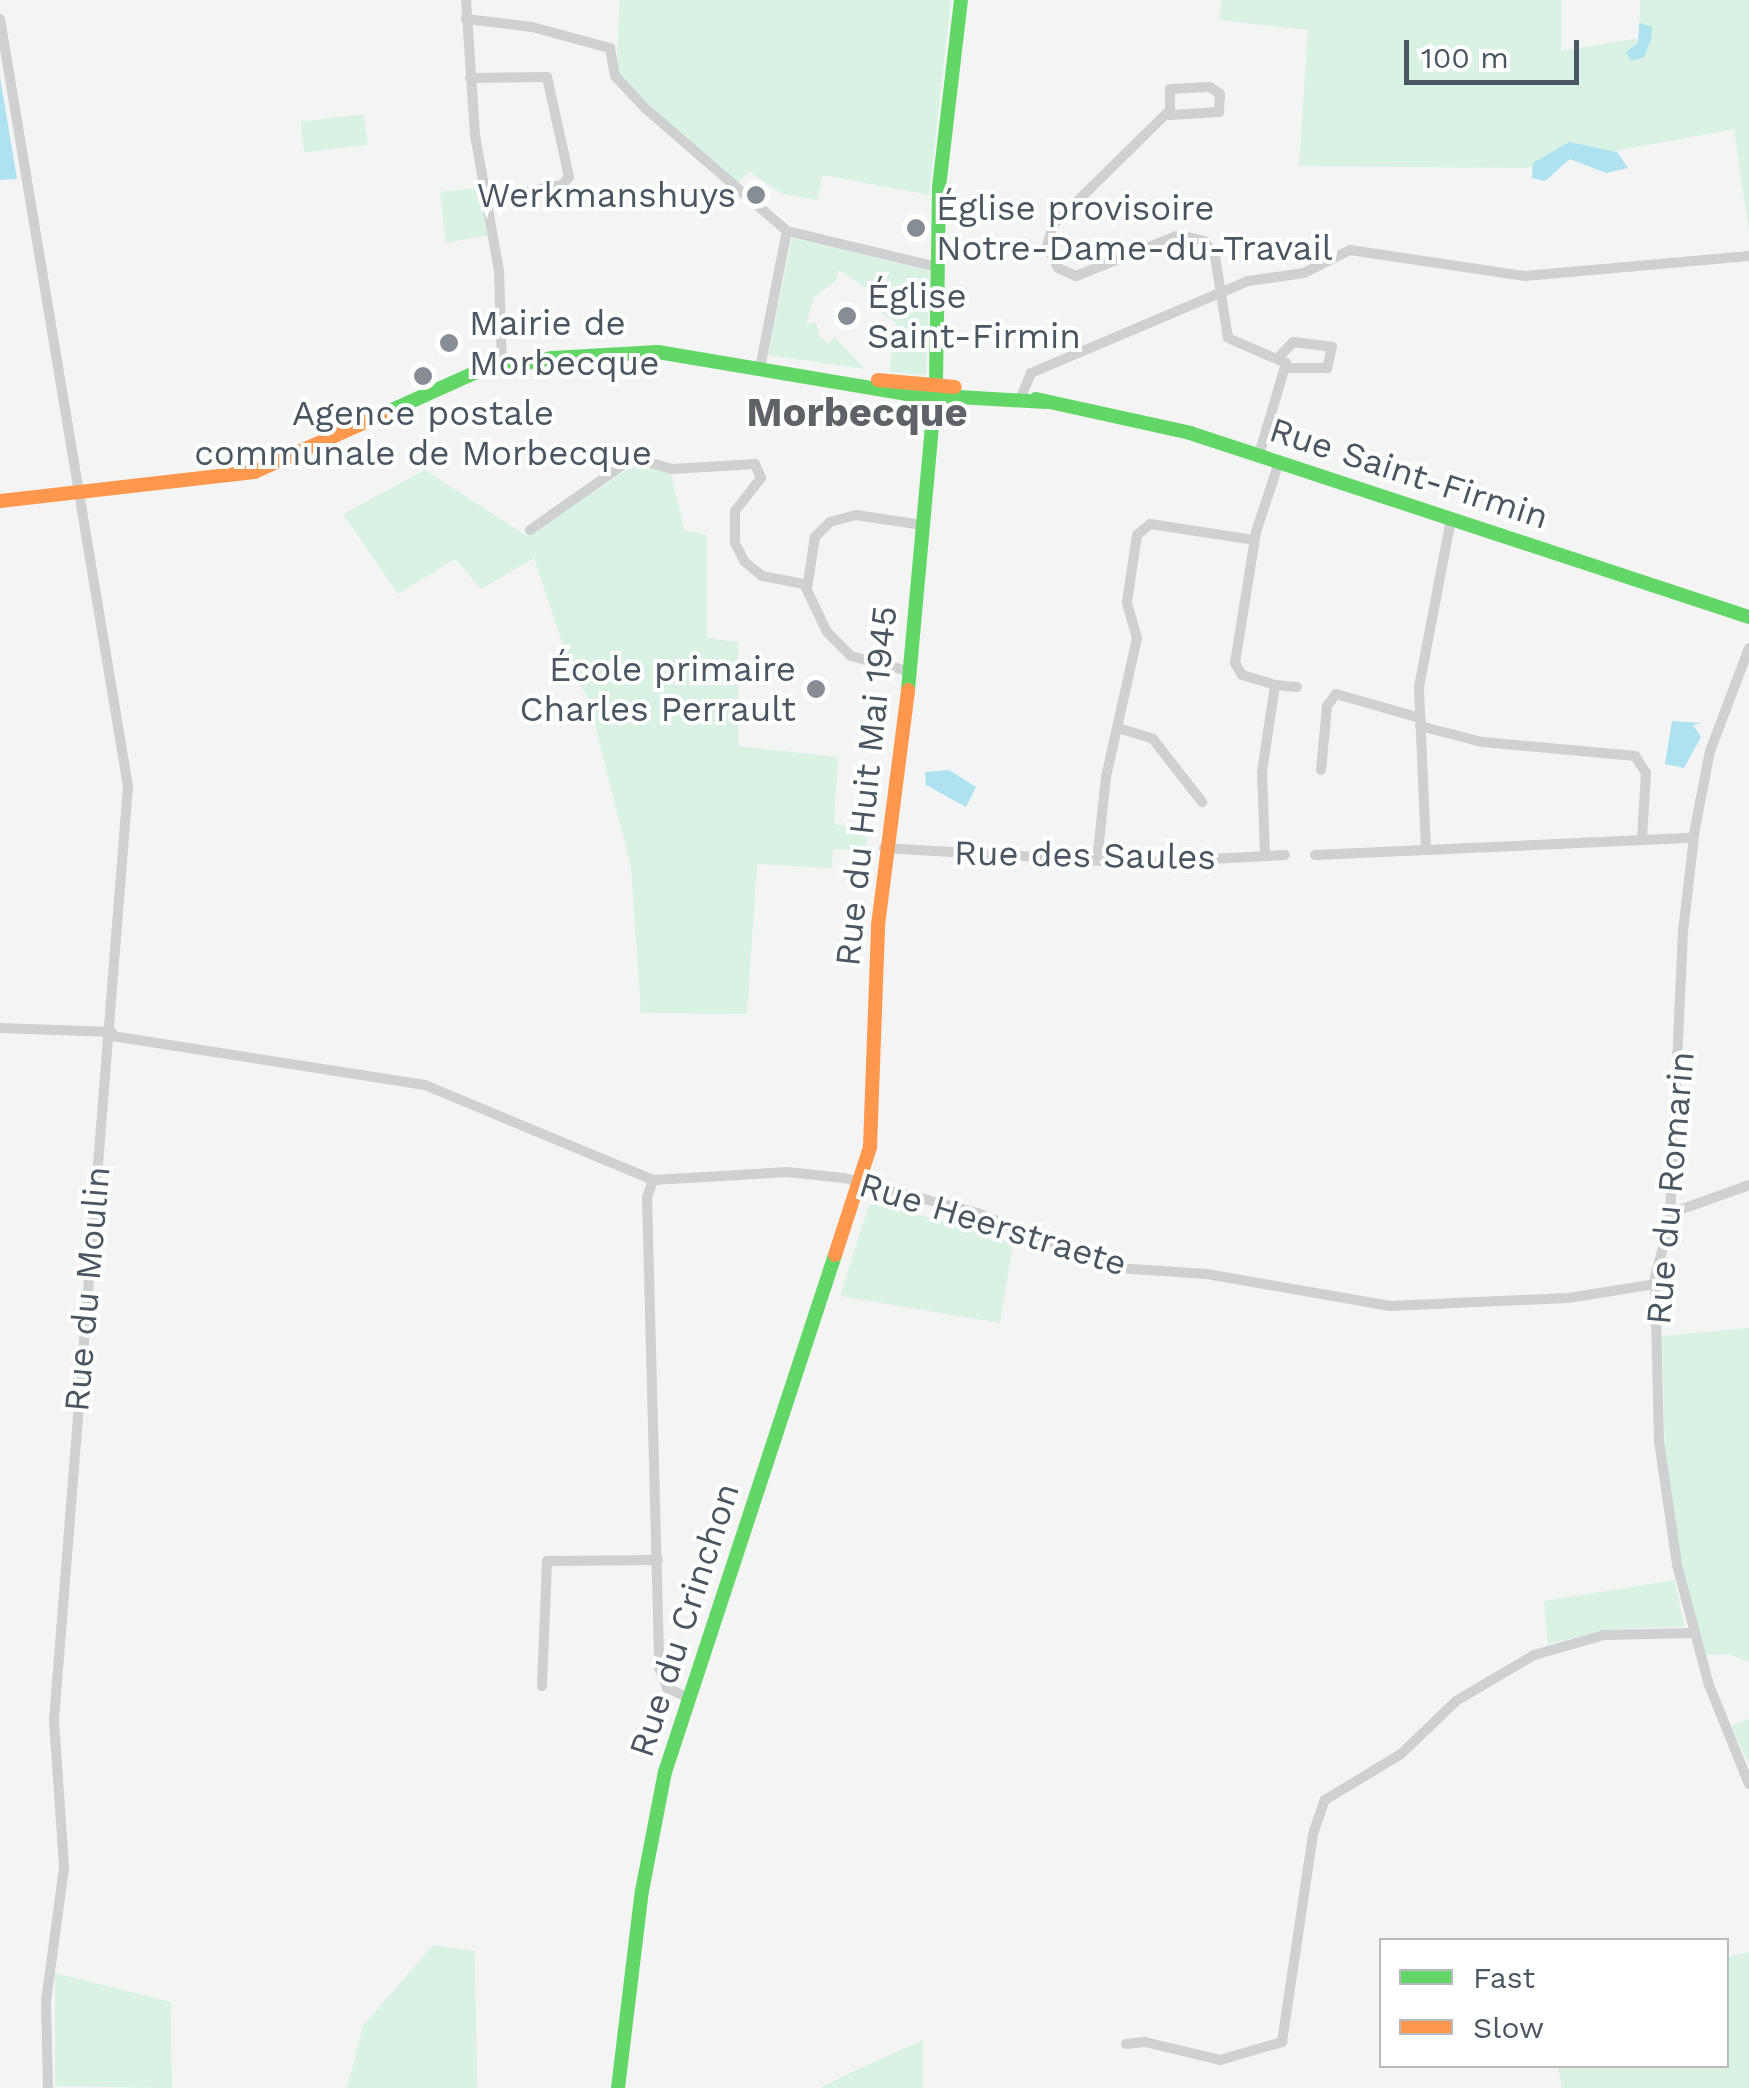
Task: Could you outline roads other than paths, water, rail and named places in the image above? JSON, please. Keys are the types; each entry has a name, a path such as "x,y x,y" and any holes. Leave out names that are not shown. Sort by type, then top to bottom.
{"street":[{"path":"466,0 470,78 500,281 502,365"},
{"name":"Rue du Huit Mai 1945","path":"862,1183 873,1122 884,848 912,672 935,390 940,173 962,0"},
{"name":"Rue du Moulin","path":"0,19 128,773 112,1034 54,1720 64,1868 46,2001 48,2088"},
{"path":"466,19 532,27 610,48 614,73 649,112 787,231 937,267"},
{"path":"470,78 538,74 550,80 568,177 562,185 486,200"},
{"path":"1170,110 1216,113 1221,97 1210,88 1170,89 1170,110 1053,225 1048,253 1062,272 1081,276 1166,239 1195,235 1212,251 1230,340 1280,356 1286,368 1259,456"},
{"path":"760,368 787,231"},
{"path":"1021,398 1028,375 1254,279 1304,273 1356,250 1525,276 1749,256"},
{"path":"1280,356 1296,342 1332,347 1328,368 1286,368"},
{"name":"Rue Saint-Firmin","path":"0,501 254,472 459,380 502,365 642,352 812,376 1021,398 1165,426 1748,615"},
{"path":"530,530 625,463 640,459 672,469 759,466 760,480 736,506 736,548 757,573 807,588"},
{"path":"1279,462 1254,540 1235,664 1242,676 1297,687"},
{"path":"912,672 868,664 844,650 827,632 807,588 814,538 830,522 856,515 922,525"},
{"path":"1426,849 1420,722 1429,612 1451,519"},
{"path":"1097,860 1136,638 1126,602 1138,532 1150,524 1254,540"},
{"name":"Rue du Romarin","path":"1749,648 1712,742 1694,838 1683,930 1671,1213 1655,1284 1660,1451 1693,1633 1749,1784"},
{"path":"1264,856 1262,772 1275,685"},
{"path":"1321,770 1327,706 1336,694 1482,742 1635,756 1646,773 1642,838"},
{"path":"1118,728 1156,742 1202,802"},
{"path":"1315,855 1694,838"},
{"name":"Rue des Saules","path":"884,848 1097,860 1285,855"},
{"name":"Rue Heerstraete","path":"0,1028 112,1034 435,1088 653,1180 787,1172 862,1183 978,1214 1098,1264 1207,1274 1357,1304 1558,1299 1655,1284"},
{"path":"653,1180 647,1198 660,1674 667,1688 687,1697"},
{"name":"Rue du Crinchon","path":"618,2088 650,1842 687,1697 862,1183"},
{"path":"1671,1213 1749,1185"},
{"path":"542,1686 547,1560 658,1560"},
{"path":"1126,2044 1145,2042 1211,2060 1282,2042 1313,1834 1325,1800 1401,1754 1456,1701 1542,1651 1604,1635 1693,1633"}],"water":[{"path":"1639,23 1652,27 1651,40 1644,57 1631,61 1626,52 1638,43"},
{"path":"0,77 17,179 0,180"},
{"path":"1569,142 1617,152 1628,168 1606,173 1570,159 1545,181 1532,178 1533,163"},
{"path":"1672,721 1702,723 1693,725 1701,737 1684,768 1665,764"},
{"path":"949,770 976,787 966,807 926,785 925,772"}],"place":[{"name":"Werkmanshuys","path":"756,195"},
{"name":"Église provisoire Notre-Dame-du-Travail","path":"916,228"},
{"name":"Église Saint-Firmin","path":"847,316"},
{"name":"Mairie de Morbecque","path":"449,343"},
{"name":"Agence postale communale de Morbecque","path":"423,376"},
{"name":"École primaire Charles Perrault","path":"816,689"}],"district":[{"name":"Morbecque","path":"857,413"}]}
